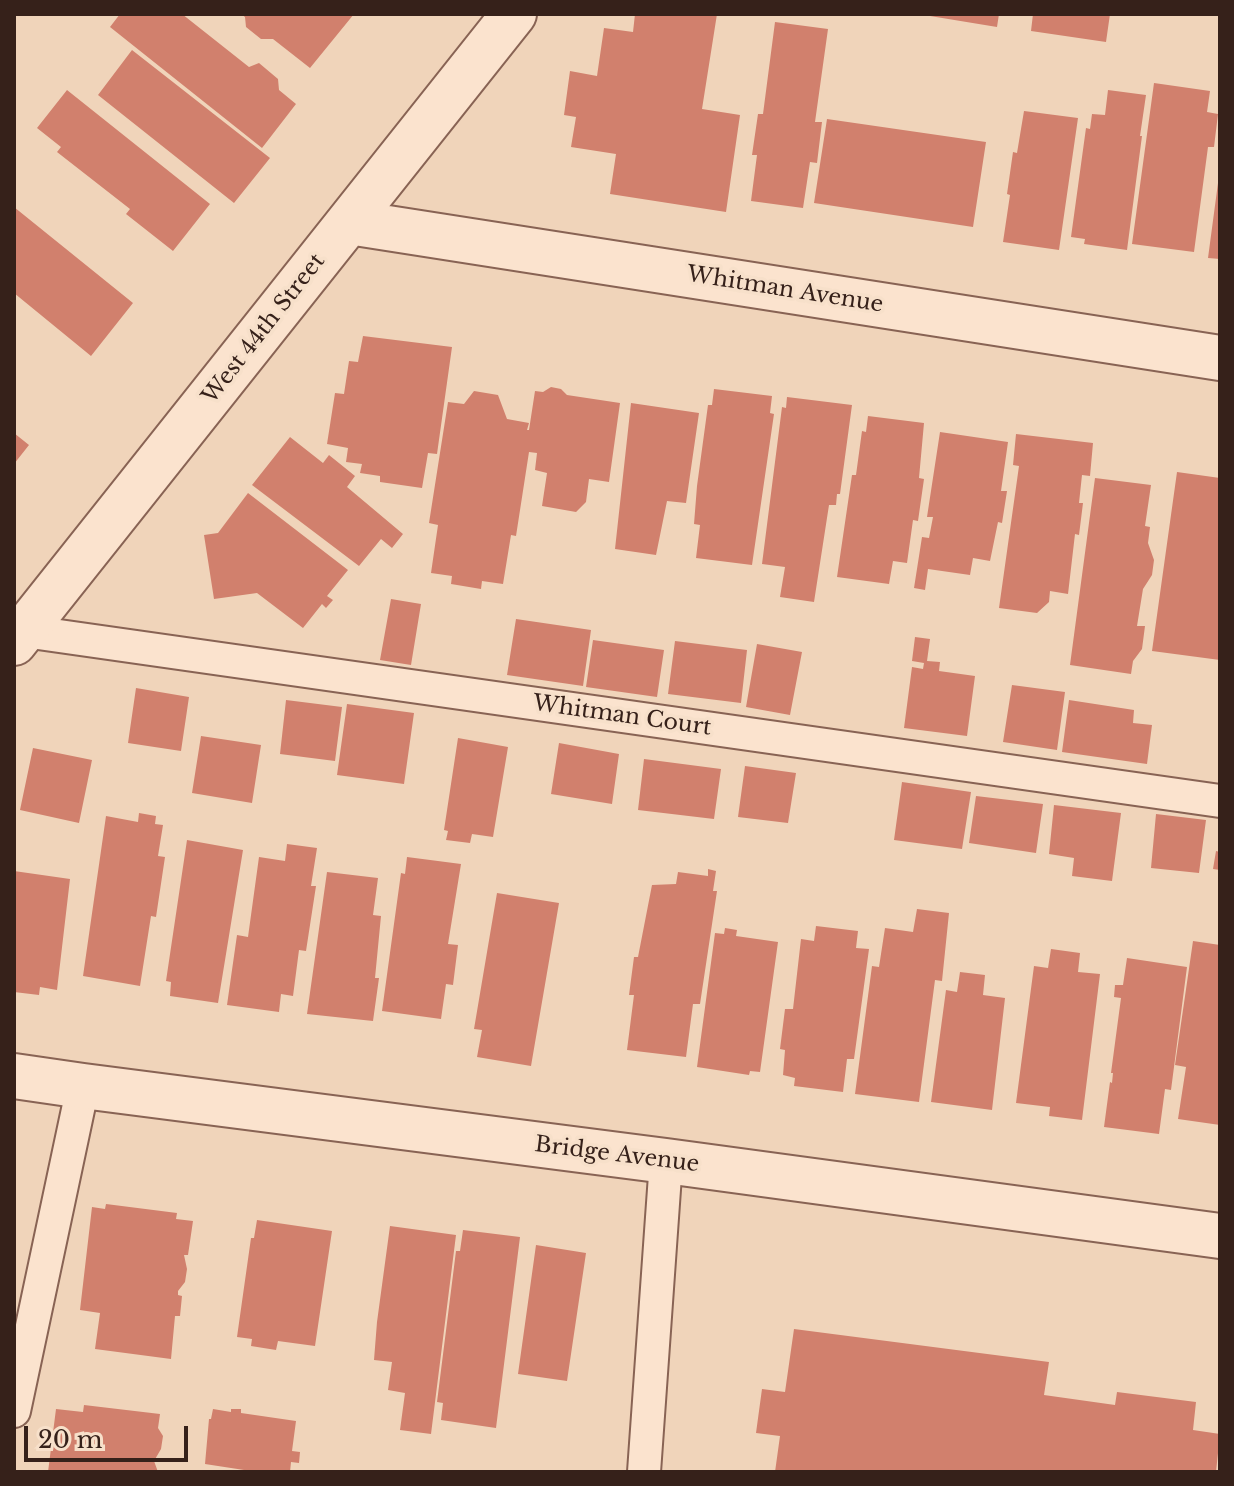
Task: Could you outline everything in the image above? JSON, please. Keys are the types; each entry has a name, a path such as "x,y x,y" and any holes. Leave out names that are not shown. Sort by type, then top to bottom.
{"street":[{"name":"West 44th Street","path":"19,637 514,14"},
{"name":"Whitman Avenue","path":"349,222 1220,358"},
{"name":"Bridge Avenue","path":"14,1076 1220,1236"}],"lane":[{"name":"Whitman Court","path":"19,637 1220,801"},
{"path":"14,1411 83,1086"},
{"path":"644,1472 666,1161"}],"building":[{"path":"120,14 182,14 249,67 259,63 278,79 279,90 296,104 262,148 110,27"},
{"path":"241,14 354,14 310,68 273,39 261,39 246,27 245,17"},
{"path":"635,14 717,14 702,109 740,115 726,212 610,194 616,154 571,147 576,117 564,115 570,71 597,76 604,28 633,32"},
{"path":"930,14 999,14 997,27"},
{"path":"1033,14 1110,14 1106,42 1031,31"},
{"path":"775,22 828,29 815,122 822,122 817,163 810,162 803,208 751,201 757,155 752,155 758,114 763,114"},
{"path":"132,50 270,158 234,203 98,95"},
{"path":"1154,83 1210,91 1207,112 1218,114 1214,147 1208,147 1194,252 1132,244"},
{"path":"67,90 210,204 173,251 126,214 130,209 57,152 61,147 37,128"},
{"path":"1108,90 1146,95 1127,250 1084,244 1085,239 1071,237 1086,128 1090,129 1092,114 1105,115"},
{"path":"1024,111 1078,118 1059,250 1003,242 1013,152 1017,153"},
{"path":"827,119 986,142 973,227 814,203"},
{"path":"1220,183 1220,259 1208,258"},
{"path":"14,207 133,303 91,356 14,293"},
{"path":"363,336 452,347 437,454 428,453 422,488 380,482 380,476 360,473 362,464 346,462 348,448 327,444 335,393 344,394 349,361 358,362"},
{"path":"551,387 561,389 567,395 620,403 609,482 589,479 586,502 576,512 542,506 547,473 535,470 537,453 529,452 516,536 511,535 503,584 482,581 481,589 451,584 452,576 431,573 438,525 429,523 448,402 464,404 474,391 498,395 507,419 529,423 529,430 535,391 543,392"},
{"path":"714,389 772,396 770,413 774,414 752,565 696,558 700,525 694,524 697,486 708,405 712,405"},
{"path":"787,397 852,405 840,494 837,494 836,505 829,505 814,602 780,597 785,567 762,564 782,407 786,408"},
{"path":"631,403 699,413 686,503 667,501 656,555 615,549"},
{"path":"868,416 924,423 919,478 924,479 918,521 913,520 907,563 893,561 889,584 837,577 852,475 856,475 862,431 866,432"},
{"path":"940,432 1008,442 1001,491 1007,491 1002,523 998,522 990,561 973,558 970,575 928,569 925,590 914,588 922,537 929,538 933,517 927,517"},
{"path":"14,433 29,445 14,464"},
{"path":"1016,434 1093,443 1090,476 1082,475 1079,503 1083,503 1079,535 1075,534 1068,594 1050,591 1049,602 1037,613 999,608 1019,466 1013,465"},
{"path":"290,437 323,463 329,455 355,476 347,487 403,534 392,548 381,539 359,566 252,485"},
{"path":"1177,472 1220,478 1220,660 1152,651"},
{"path":"1095,478 1151,485 1145,526 1150,527 1148,543 1154,560 1152,575 1143,589 1137,626 1145,626 1142,649 1133,661 1131,674 1070,665"},
{"path":"248,493 348,570 327,596 333,600 326,608 322,604 303,628 257,593 214,599 204,535 218,533"},
{"path":"391,599 421,604 411,665 380,660"},
{"path":"516,619 591,630 583,686 507,675"},
{"path":"915,637 930,639 927,661 940,662 939,671 975,676 967,736 904,728 912,667 923,669 924,663 912,661"},
{"path":"593,640 664,650 657,697 586,687"},
{"path":"675,641 747,650 741,703 668,694"},
{"path":"757,644 802,652 790,715 746,707"},
{"path":"1012,685 1065,692 1057,750 1003,742"},
{"path":"136,688 189,697 181,751 128,743"},
{"path":"286,700 342,707 335,761 280,754"},
{"path":"1069,700 1134,710 1133,723 1152,725 1147,764 1062,752"},
{"path":"347,704 414,713 404,784 337,775"},
{"path":"201,736 261,745 252,803 192,793"},
{"path":"458,738 508,747 493,837 472,834 470,843 446,840 448,831 444,830"},
{"path":"559,743 619,754 612,804 551,794"},
{"path":"33,748 92,760 79,823 20,810"},
{"path":"644,759 721,769 714,819 638,810"},
{"path":"745,766 796,773 788,823 738,817"},
{"path":"902,782 971,792 962,849 894,840"},
{"path":"976,796 1043,804 1036,853 969,843"},
{"path":"1054,805 1121,813 1112,881 1072,876 1074,858 1049,854"},
{"path":"139,813 156,816 155,824 163,825 158,856 165,857 156,917 151,916 140,986 83,976 106,816 138,822"},
{"path":"1156,814 1206,820 1199,873 1151,868"},
{"path":"187,840 243,850 218,1003 170,996 171,982 166,981"},
{"path":"287,844 317,848 311,886 316,886 306,951 299,950 293,996 281,994 279,1012 227,1005 237,935 248,937 259,857 285,861"},
{"path":"1216,851 1220,852 1220,870 1213,869"},
{"path":"407,857 461,864 448,944 458,945 453,985 446,984 441,1019 382,1011 401,873 405,874"},
{"path":"708,869 716,871 713,891 717,891 700,1004 693,1004 686,1057 627,1050 634,995 629,995 634,957 638,957 652,885 676,884 678,872 708,876"},
{"path":"14,871 70,879 57,990 40,987 39,995 14,992"},
{"path":"327,872 378,878 373,915 381,916 375,978 379,978 373,1021 307,1014"},
{"path":"497,893 559,903 531,1066 477,1057 482,1030 474,1029"},
{"path":"917,909 949,913 942,981 935,980 919,1102 855,1094 872,966 879,967 885,928 913,932"},
{"path":"816,926 858,931 856,948 869,949 854,1059 847,1059 843,1092 794,1086 795,1078 783,1075 785,1050 780,1049 785,1009 793,1009 801,939 814,941"},
{"path":"725,928 737,930 736,936 778,942 760,1072 750,1071 749,1075 697,1067 715,933 724,934"},
{"path":"1193,941 1220,945 1220,1125 1178,1119 1186,1067 1175,1065"},
{"path":"1051,949 1080,953 1078,972 1100,974 1082,1120 1049,1116 1050,1107 1016,1103 1034,966 1048,968"},
{"path":"1127,958 1187,967 1171,1090 1165,1089 1159,1134 1104,1127 1121,998 1114,997 1115,985 1123,985"},
{"path":"960,972 985,975 983,995 1005,998 992,1110 931,1102 946,990 957,992"},
{"path":"106,1204 177,1213 176,1219 193,1221 188,1255 184,1255 187,1269 185,1282 178,1291 178,1295 182,1296 180,1316 175,1316 171,1359 95,1349 100,1313 80,1310 92,1207 105,1209"},
{"path":"257,1220 332,1231 315,1346 278,1341 276,1350 251,1346 252,1339 237,1337 251,1238 254,1238"},
{"path":"390,1226 456,1235 431,1434 400,1430 405,1393 388,1390 392,1362 374,1360"},
{"path":"463,1230 520,1237 496,1428 441,1420 443,1403 437,1402 456,1251 460,1251"},
{"path":"536,1245 586,1253 567,1381 518,1374"},
{"path":"794,1329 1049,1362 1044,1395 1115,1405 1117,1392 1196,1402 1193,1430 1220,1434 1216,1472 775,1472 780,1436 756,1433 762,1389 785,1392"},
{"path":"84,1405 160,1414 158,1428 163,1436 161,1449 154,1461 158,1472 48,1472 56,1409 83,1412"},
{"path":"213,1409 231,1412 231,1409 241,1409 241,1413 296,1421 292,1451 300,1452 299,1463 291,1462 290,1472 257,1472 205,1464 209,1419"}]}
